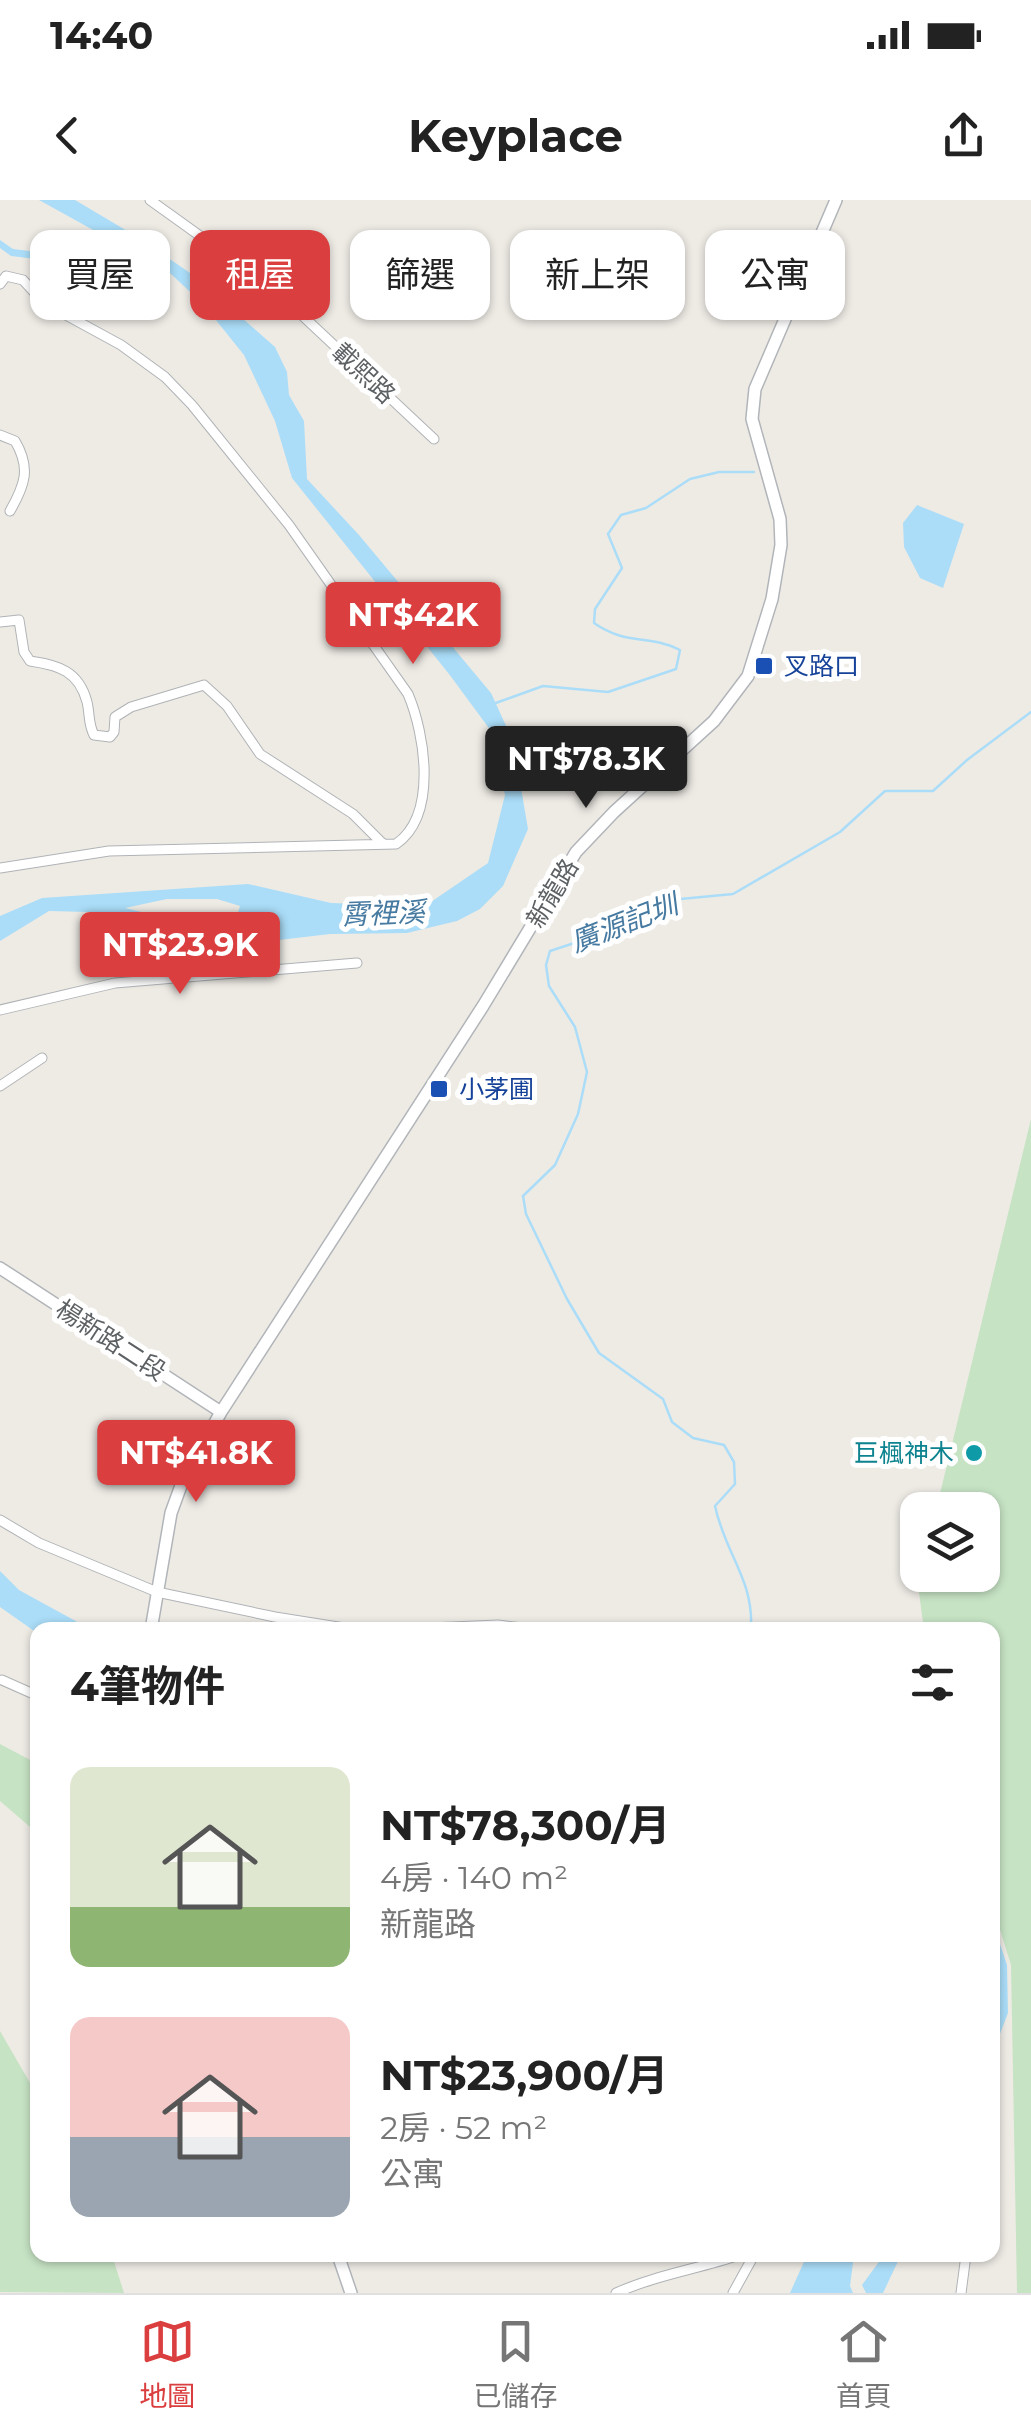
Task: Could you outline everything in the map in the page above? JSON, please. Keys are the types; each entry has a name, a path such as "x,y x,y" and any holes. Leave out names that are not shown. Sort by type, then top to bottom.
{"street":[{"name":"載熙路","path":"150,200 274,290 434,439"},
{"name":"新龍路","path":"152,1622 170,1513 183,1480 221,1412 484,1006 576,852 614,812 714,722 748,676 772,598 781,545 780,519 752,418 756,389 836,200"},
{"path":"0,284 6,276 23,280 44,302 121,344 165,377 192,405 288,525 408,694 420,721 422,802 408,836 396,844 109,852 0,868"},
{"path":"0,435 15,442 27,469 22,492 10,511"},
{"path":"0,622 19,620 24,652 30,661 61,666 73,675 86,700 94,735 110,737 115,717 132,707 204,685 227,706 260,754 352,814 383,844"},
{"path":"0,1010 115,983 356,963"},
{"path":"0,1086 42,1058"},
{"name":"楊新路二段","path":"0,1268 221,1412"},
{"path":"0,1520 40,1543 156,1592 302,1622"},
{"path":"2,1680 30,1692"},
{"path":"340,2262 351,2293"},
{"path":"616,2293 647,2279 719,2262"},
{"path":"733,2293 750,2262"},
{"path":"962,2293 965,2262"}],"green space":[{"path":"1031,1119 1031,2293 1017,2293 1011,1965 1000,1930 1000,1622 923,1622 919,1592 1000,1592 1000,1492 940,1492"},
{"path":"0,1744 30,1760 30,1827 0,1801"},
{"path":"0,2031 30,2083 30,2262 114,2262 124,2293 0,2292"}],"water":[{"name":"霄裡溪","path":"39,200 75,200 126,230 93,230"},
{"name":"霄裡溪","path":"0,240 13,249 30,251 30,258 11,256 0,248"},
{"name":"霄裡溪","path":"170,259 190,273 190,292 171,274"},
{"name":"霄裡溪","path":"216,320 244,320 275,347 287,372 289,395 304,421 307,479 491,693 513,741 528,829 503,886 480,909 457,921 407,933 330,934 262,942 261,934 128,924 89,912 49,911 0,941 0,916 42,898 248,884 331,903 425,906 488,863 505,795 494,735 292,478 275,421 244,355","holes":["167,899 217,899 240,906 236,919 166,918 125,908"]},
{"path":"917,505 964,524 943,588 920,578 904,547 903,523"},
{"path":"0,1571 19,1590 77,1622 30,1622 30,1628 0,1607"},
{"path":"1000,1944 1007,1965 1008,2013 1000,2034"},
{"path":"804,2262 853,2262 850,2286 853,2293 790,2293"},
{"path":"879,2262 898,2262 883,2293 866,2293 862,2285"}],"waterway":[{"path":"493,704 543,686 608,692 676,669 680,650 617,635 594,623 595,609 622,568 608,534 621,515 646,508 690,479 719,472 754,472"},
{"name":"廣源記圳","path":"751,1622 744,1581 715,1506 735,1484 734,1462 724,1445 693,1438 672,1422 663,1399 599,1353 567,1299 526,1214 523,1196 555,1165 578,1114 587,1072 575,1027 549,986 546,965 550,951 629,925 670,900 733,894 840,832 885,791 933,791 1031,712"}],"place":[{"name":"叉路口","path":"764,666"},
{"name":"小茅圃","path":"439,1089"},
{"name":"巨楓神木","path":"974,1453"}]}
